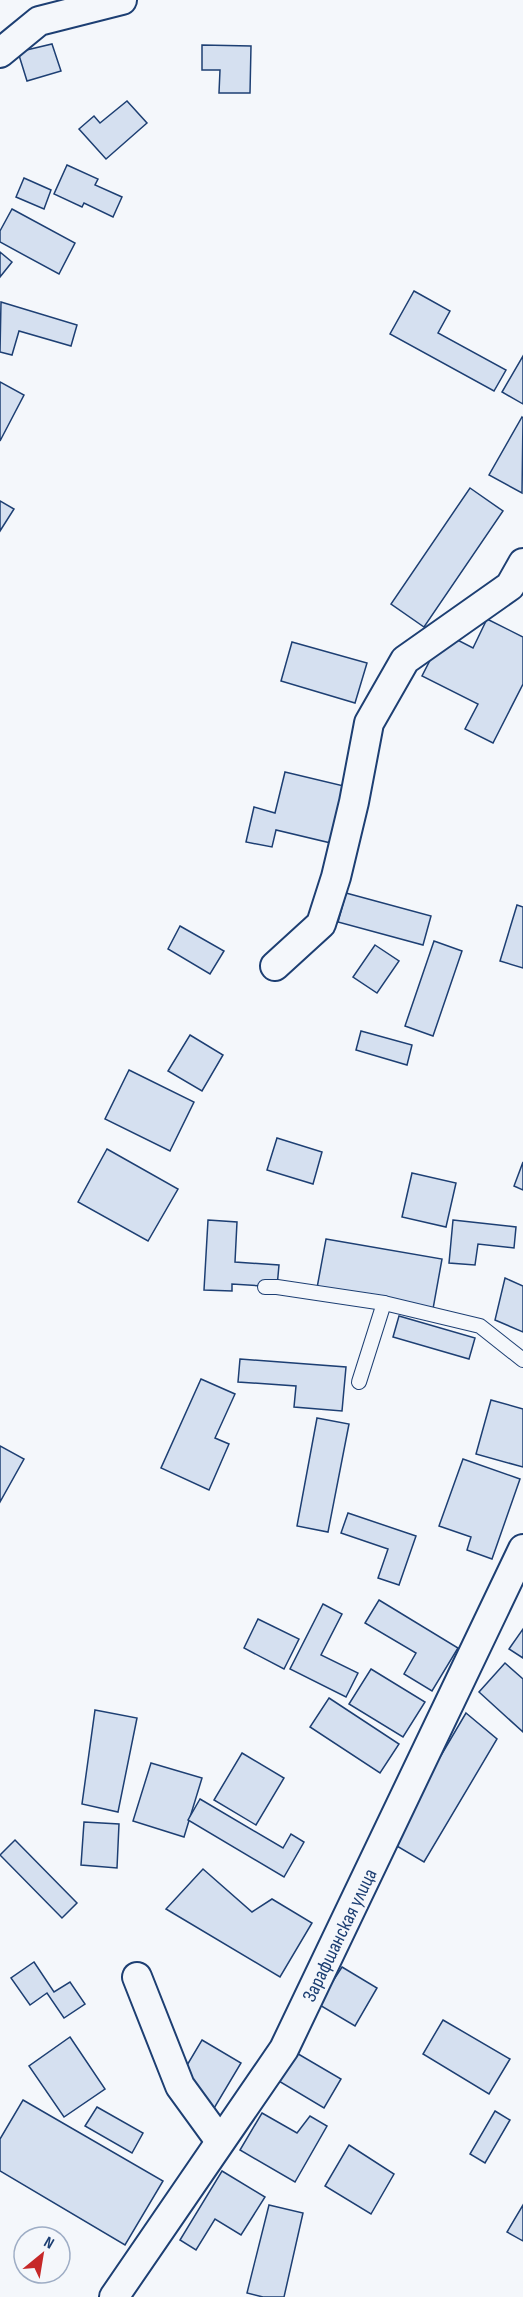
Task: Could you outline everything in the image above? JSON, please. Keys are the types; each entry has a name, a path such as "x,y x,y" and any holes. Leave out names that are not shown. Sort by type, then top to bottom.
{"street":[{"path":"0,53 39,21 122,0"},
{"path":"275,966 321,924 336,877 354,802 369,723 405,660 517,574"},
{"name":"Зарафшанская улица","path":"114,2297 284,2049 523,1549"},
{"path":"137,1977 180,2086 220,2141"}],"lane":[{"path":"265,1287 384,1303 480,1326 523,1360"},
{"path":"358,1382 384,1303"}],"building":[{"path":"52,44 61,71 27,81 18,52"},
{"path":"202,45 251,46 250,93 219,93 220,70 202,70"},
{"path":"127,101 147,123 106,159 79,129 94,116 100,123"},
{"path":"67,165 98,179 95,185 122,197 113,217 84,203 82,207 54,194"},
{"path":"24,178 51,190 44,209 16,197"},
{"path":"12,209 75,243 59,274 0,242 0,231"},
{"path":"0,252 12,262 0,277"},
{"path":"414,291 450,311 438,333 506,370 494,391 390,334"},
{"path":"1,302 77,325 71,346 19,331 12,355 0,352"},
{"path":"523,356 523,404 502,392"},
{"path":"0,382 24,395 0,441"},
{"path":"523,418 522,493 489,475"},
{"path":"470,488 503,511 424,627 391,604"},
{"path":"0,501 14,509 0,531"},
{"path":"487,619 523,637 523,684 493,743 465,729 478,704 422,676 444,633 473,648"},
{"path":"292,642 367,663 355,703 281,681"},
{"path":"285,772 348,787 335,844 276,830 272,847 246,842 254,807 275,813"},
{"path":"346,893 431,916 423,945 338,922"},
{"path":"517,905 523,907 523,968 500,961"},
{"path":"180,926 224,951 210,974 168,949"},
{"path":"434,941 462,951 433,1036 405,1026"},
{"path":"375,945 399,961 377,993 353,977"},
{"path":"361,1031 412,1045 407,1065 356,1050"},
{"path":"190,1035 223,1055 202,1091 168,1071"},
{"path":"129,1070 194,1102 170,1151 105,1119"},
{"path":"277,1138 322,1152 313,1184 267,1170"},
{"path":"107,1149 178,1189 148,1241 78,1202"},
{"path":"523,1162 523,1190 514,1186"},
{"path":"412,1173 456,1183 446,1227 402,1217"},
{"path":"208,1220 237,1222 235,1262 279,1265 277,1287 232,1284 232,1291 204,1290"},
{"path":"453,1220 516,1227 514,1248 478,1244 475,1265 449,1263"},
{"path":"326,1239 442,1259 433,1309 317,1288"},
{"path":"505,1278 523,1286 523,1332 495,1320"},
{"path":"399,1316 475,1338 469,1359 393,1337"},
{"path":"240,1359 346,1367 342,1411 294,1407 296,1386 238,1382"},
{"path":"201,1379 235,1394 215,1438 229,1444 209,1490 161,1468"},
{"path":"491,1400 523,1409 523,1467 476,1454"},
{"path":"317,1418 349,1424 328,1532 297,1526"},
{"path":"0,1446 24,1459 0,1502"},
{"path":"463,1459 520,1479 492,1559 467,1550 471,1537 439,1526"},
{"path":"348,1513 416,1536 399,1585 378,1578 388,1549 341,1533"},
{"path":"379,1600 458,1648 432,1691 404,1674 416,1653 365,1623"},
{"path":"323,1604 342,1614 321,1655 358,1673 346,1697 290,1669"},
{"path":"258,1619 299,1639 284,1669 244,1648"},
{"path":"523,1629 523,1658 509,1649"},
{"path":"505,1663 523,1679 523,1732 479,1692"},
{"path":"371,1669 425,1702 403,1737 349,1704"},
{"path":"329,1698 399,1744 380,1773 310,1727"},
{"path":"95,1710 137,1718 118,1812 82,1804"},
{"path":"466,1713 497,1739 424,1862 390,1842"},
{"path":"242,1753 284,1778 256,1825 214,1800"},
{"path":"151,1763 202,1778 184,1837 133,1821"},
{"path":"200,1799 283,1848 291,1834 304,1842 284,1877 188,1820"},
{"path":"84,1822 119,1824 117,1868 81,1865"},
{"path":"15,1840 77,1903 62,1918 0,1855"},
{"path":"203,1869 252,1912 272,1899 312,1923 280,1977 166,1909"},
{"path":"34,1962 54,1992 70,1982 85,2004 64,2018 47,1993 30,2005 11,1978"},
{"path":"342,1967 377,1988 355,2026 318,2004"},
{"path":"443,2020 510,2059 489,2094 423,2054"},
{"path":"70,2037 105,2089 64,2117 29,2066"},
{"path":"202,2040 241,2063 213,2110 174,2087"},
{"path":"288,2048 341,2079 324,2108 272,2077"},
{"path":"23,2100 163,2181 125,2245 0,2171 0,2139"},
{"path":"97,2107 143,2133 132,2153 85,2126"},
{"path":"495,2111 510,2120 485,2163 470,2154"},
{"path":"262,2113 297,2133 310,2116 327,2126 295,2182 240,2150"},
{"path":"349,2145 394,2174 371,2214 325,2186"},
{"path":"222,2171 265,2197 241,2235 215,2219 196,2250 180,2240"},
{"path":"269,2205 303,2213 284,2297 263,2297 247,2293"},
{"path":"523,2205 523,2241 507,2232"}]}
